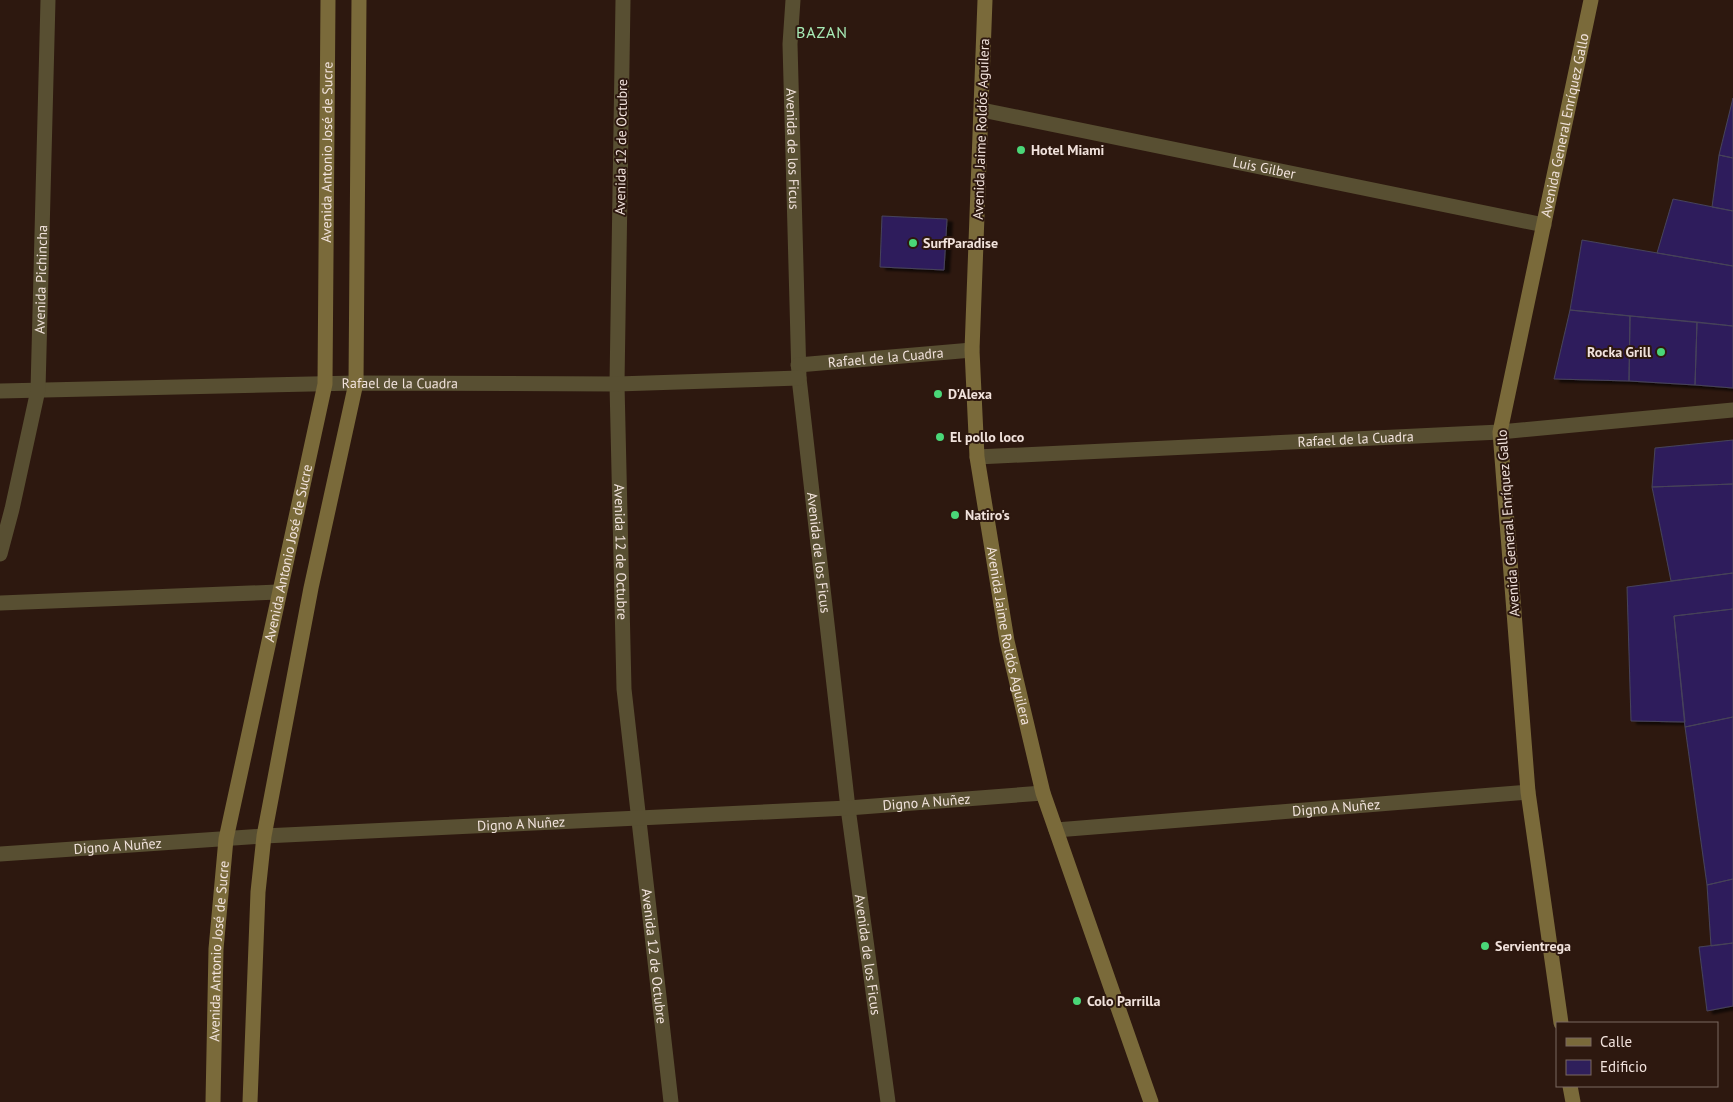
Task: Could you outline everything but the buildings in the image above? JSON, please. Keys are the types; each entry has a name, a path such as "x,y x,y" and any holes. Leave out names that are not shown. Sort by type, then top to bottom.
{"street":[{"name":"Avenida Pichincha","path":"0,554 12,509 38,390 48,0"},
{"name":"Avenida Antonio José de Sucre","path":"213,1102 216,949 226,839 278,592 325,384 328,0"},
{"path":"250,1102 258,892 264,836 311,588 356,383 359,0"},
{"name":"Avenida 12 de Octubre","path":"623,0 617,384 624,689 670,1102"},
{"name":"Avenida de los Ficus","path":"792,0 790,44 799,371 848,808 888,1102"},
{"name":"Avenida Jaime Roldós Aguilera","path":"985,0 972,350 977,457 1007,641 1043,793 1151,1102"},
{"name":"Avenida General Enríquez Gallo","path":"1561,1022 1528,792 1500,432 1591,0"},
{"name":"Luis Gilber","path":"982,110 1544,225"},
{"name":"Rafael de la Cuadra","path":"0,391 356,383 617,384 799,371 972,350"},
{"name":"Rafael de la Cuadra","path":"977,457 1500,432 1733,410"},
{"path":"0,603 278,592"},
{"name":"Digno A Nuñez","path":"1056,830 1528,792"},
{"name":"Digno A Nuñez","path":"0,854 264,836 848,808 1043,793"},
{"path":"1570,1087 1573,1102"}],"place":[{"name":"Hotel Miami","path":"1021,150"},
{"name":"SurfParadise","path":"913,243"},
{"name":"Rocka Grill","path":"1661,352"},
{"name":"D'Alexa","path":"938,394"},
{"name":"El pollo loco","path":"940,437"},
{"name":"Natiro's","path":"955,515"},
{"name":"Servientrega","path":"1485,946"},
{"name":"Colo Parrilla","path":"1077,1001"}],"district":[{"name":"BAZAN","path":"822,32"}]}
